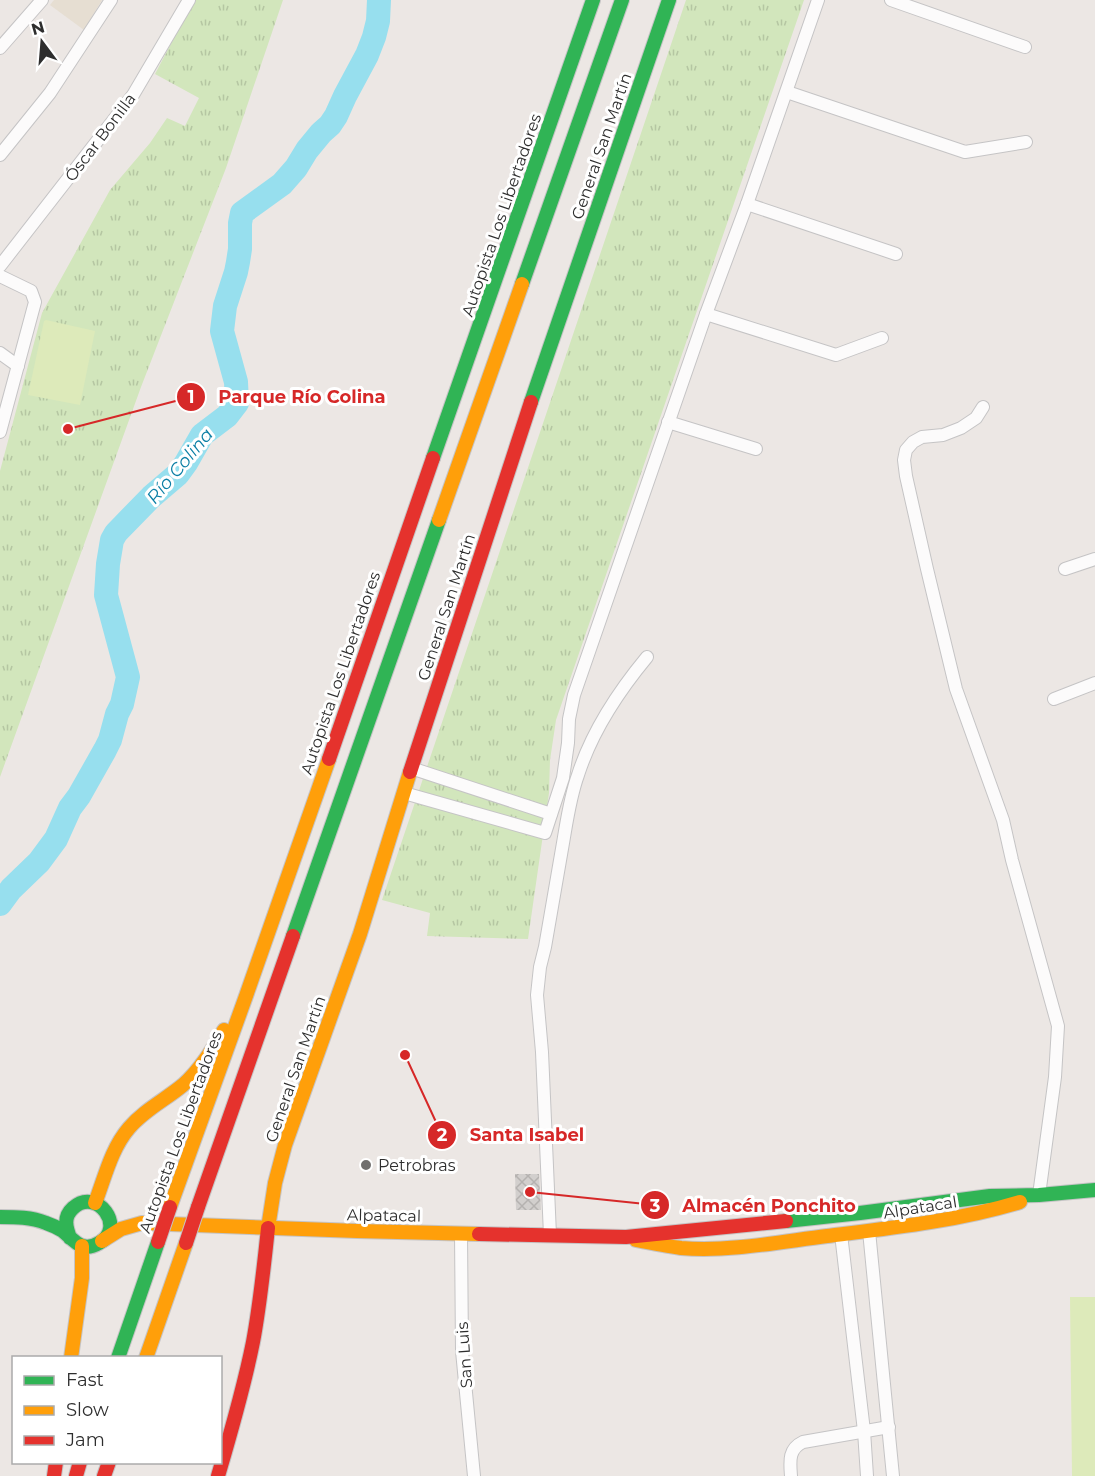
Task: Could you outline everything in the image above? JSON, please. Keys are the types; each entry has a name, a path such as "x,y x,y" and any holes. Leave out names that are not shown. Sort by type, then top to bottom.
{"main road":[{"name":"Autopista Los Libertadores","path":"119,1356 593,0"},
{"path":"147,1356 622,0"},
{"name":"General San Martín","path":"222,1462 252,1343 275,1184 282,1156 360,934 411,768 535,389 669,0"},
{"path":"102,1241 109,1231 109,1219 107,1213 97,1204 114,1150 137,1119 174,1092 195,1073 246,996"},
{"name":"Alpatacal","path":"0,1217 29,1218 84,1202 97,1204 142,1222 268,1228 626,1237 860,1213 990,1196 1095,1190"},
{"name":"Alpatacal","path":"626,1237 668,1247 713,1249 950,1220 993,1210 1039,1195"},
{"path":"949,1201 953,1209 950,1220"},
{"path":"70,1238 65,1226 66,1219 72,1208 78,1204"},
{"name":"Alpatacal","path":"29,1218 53,1226 64,1232 73,1242 82,1246 93,1246 111,1233 142,1222"},
{"path":"710,1229 708,1237 713,1249"},
{"path":"71,1356 82,1278 82,1246"}],"street":[{"path":"1,46 42,0"},
{"path":"0,155 50,93 111,0"},
{"name":"Óscar Bonilla","path":"0,266 133,95 189,0"},
{"path":"404,792 545,832 563,778 574,695 818,0"},
{"path":"891,0 1025,47"},
{"path":"787,92 965,152 1026,142"},
{"path":"747,204 896,254"},
{"path":"0,276 31,291 35,302 1,424"},
{"path":"706,314 836,355 882,338"},
{"path":"0,353 18,366"},
{"path":"983,407 976,418 961,428 943,435 922,437 913,442 906,450 904,460 927,569 956,688 1003,820 1058,1026 1055,1077 1039,1195"},
{"path":"668,422 756,449"},
{"path":"1065,569 1095,559"},
{"path":"550,1235 542,1052 537,995 540,967 578,774 614,700 647,657"},
{"path":"1054,699 1095,683"},
{"path":"411,768 551,814"},
{"path":"869,1231 893,1476"},
{"name":"San Luis","path":"461,1233 462,1351 474,1476"},
{"path":"841,1234 864,1431 867,1476"},
{"path":"791,1476 790,1457 797,1444 889,1426"}],"shaded area":[{"path":"54,0 102,0 84,30 50,5"}],"green space":[{"path":"194,0 283,0 226,168 141,387 0,777 0,471 42,313 110,190 150,143 167,118 185,126 199,98 155,74"},
{"path":"686,0 804,0 556,720 550,760 549,793 528,939 427,936 430,913 382,900"},
{"path":"46,320 95,331 80,405 28,395"},
{"path":"1070,1297 1095,1297 1095,1476 1072,1476"}],"building":[{"path":"515,1174 539,1174 541,1210 516,1210"}],"waterway":[{"name":"Río Colina","path":"0,904 11,889 39,862 56,839 70,808 110,740 122,704 128,677 106,595 112,540 151,497 178,474 202,435 227,416 237,403 236,382 222,331 225,306 238,262 242,213 282,184 336,116 374,37 378,21 379,0"}],"traffic: fast":[{"path":"433,458 593,0"},
{"path":"522,284 622,0"},
{"path":"531,402 669,0"},
{"path":"293,936 439,520"},
{"path":"786,1221 990,1196 1095,1190"},
{"path":"0,1217 40,1221 63,1231 67,1235 71,1238 75,1242 88,1247 99,1243 107,1236 110,1228 106,1212 99,1205 91,1202 82,1203 73,1208 67,1219 67,1230 69,1234 70,1238"},
{"path":"119,1356 158,1242"}],"traffic: slow":[{"path":"439,520 522,284"},
{"path":"170,1207 329,759"},
{"path":"268,1228 275,1183 285,1145 360,934 410,772"},
{"path":"95,1203 109,1164 123,1136 141,1116 195,1073 224,1030"},
{"path":"636,1240 699,1249 754,1246 924,1223 1020,1202"},
{"path":"102,1241 121,1229 142,1223 479,1234"},
{"path":"147,1356 186,1243"},
{"path":"71,1356 82,1278 82,1246"}],"traffic: jam":[{"path":"410,772 531,402"},
{"path":"329,759 433,458"},
{"path":"198,1207 293,936"},
{"path":"158,1242 170,1207"},
{"path":"186,1243 198,1207"},
{"path":"479,1234 626,1237 786,1221"},
{"path":"222,1462 253,1342 268,1228"},
{"path":"54,1476 56,1464"},
{"path":"76,1476 79,1464"},
{"path":"104,1476 108,1464"},
{"path":"218,1476 221,1464"}],"place":[{"name":"Parque Río Colina","path":"68,429"},
{"name":"Santa Isabel","path":"405,1055"},
{"name":"Petrobras","path":"366,1165"},
{"name":"Almacén Ponchito","path":"530,1192"}]}
